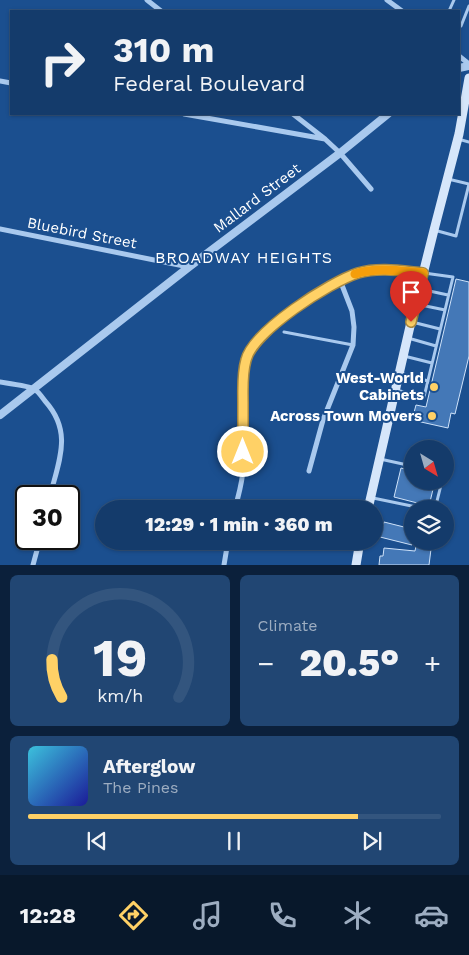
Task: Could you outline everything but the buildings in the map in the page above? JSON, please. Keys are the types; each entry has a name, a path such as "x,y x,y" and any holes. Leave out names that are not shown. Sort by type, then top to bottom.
{"main road":[{"path":"370,498 419,289 458,139 469,78"},
{"path":"356,565 358,550"}],"street":[{"path":"147,0 160,10"},
{"path":"387,0 401,10"},
{"path":"190,115 325,139"},
{"path":"294,115 340,152 371,189"},
{"name":"Mallard Street","path":"0,415 387,115"},
{"name":"Bluebird Street","path":"0,229 189,267"},
{"path":"237,500 243,471 243,378 246,358 256,343 270,329 314,295 340,280 369,271 390,270 423,273"},
{"path":"309,471 323,420 353,345 354,327 352,311 340,280"},
{"path":"0,382 34,389 50,406 55,415 61,430 62,449 53,485"},
{"path":"33,565 37,550"},
{"path":"224,565 226,550"}],"lane":[{"path":"460,25 469,6"},
{"path":"458,139 469,142"},
{"path":"434,230 456,236 469,184 447,179"},
{"path":"396,390 424,397 453,277 423,273"},
{"path":"419,289 448,295"},
{"path":"416,304 445,310"},
{"path":"411,322 440,329"},
{"path":"284,332 353,345"},
{"path":"407,338 436,346"},
{"path":"403,356 432,363"},
{"path":"399,373 428,381"},
{"path":"379,459 404,464"},
{"path":"370,498 404,505"}],"slow traffic":[{"path":"355,274 390,270 423,273 423,275"}],"place":[{"name":"West-World Cabinets","path":"434,387"},
{"name":"Across Town Movers","path":"432,416"}],"district":[{"name":"BROADWAY HEIGHTS","path":"244,257"}],"route":[{"path":"243,452 243,378 246,358 256,343 270,329 314,295 329,286 340,280 369,271 390,270 423,273 411,322"}]}
